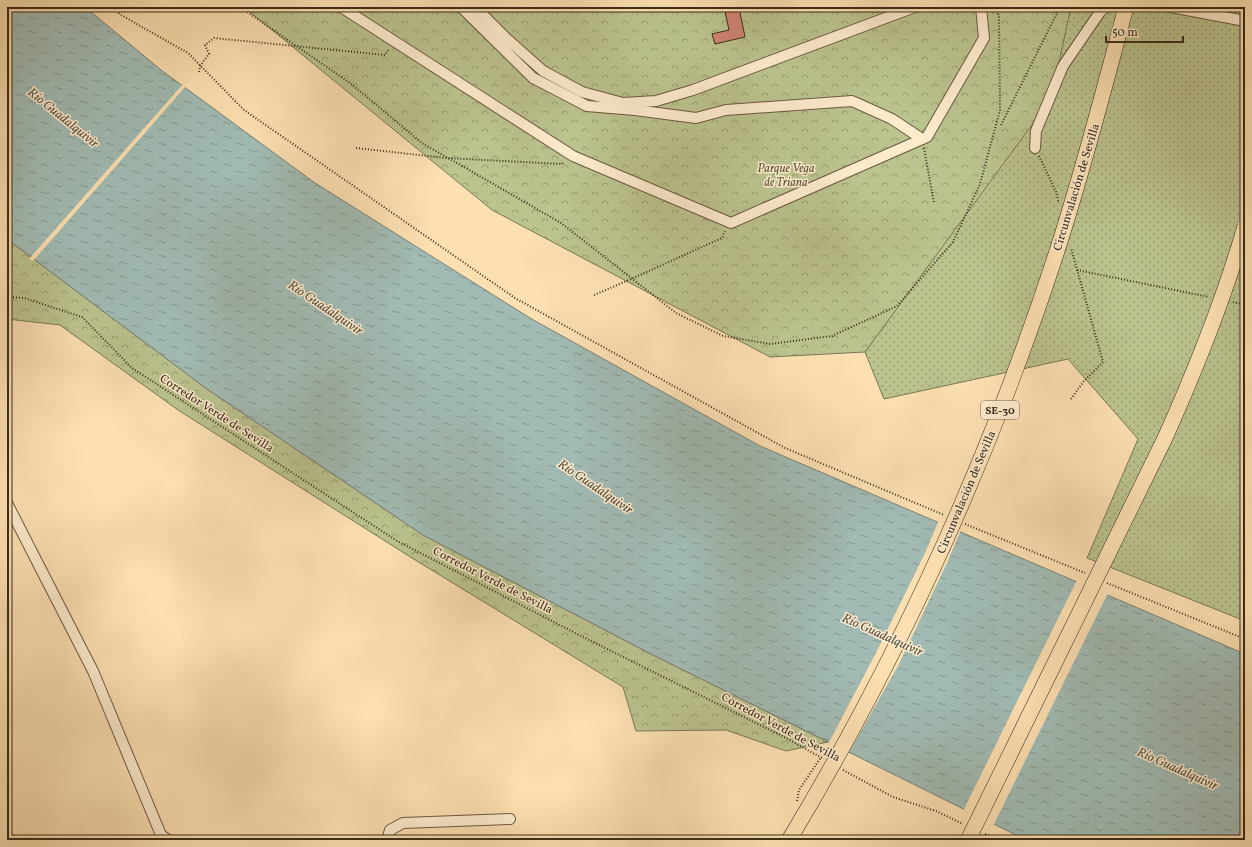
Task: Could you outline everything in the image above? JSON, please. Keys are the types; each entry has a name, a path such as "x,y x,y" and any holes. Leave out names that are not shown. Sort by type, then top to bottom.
{"highway":[{"name":"Circunvalación de Sevilla","path":"789,840 845,745 885,669 959,511 1000,412 1068,216 1126,7"},
{"path":"968,840 1171,425 1224,293 1245,226"}],"street":[{"path":"341,7 568,153 731,223 927,137 984,38 981,7"},
{"path":"461,7 533,78 588,106 635,110 696,118 726,110 852,102 892,119 922,139"},
{"path":"475,7 506,38 543,71 582,92 623,103 656,101 693,90 915,7"},
{"path":"1035,148 1036,131 1063,66 1100,12 1106,7"},
{"path":"1171,7 1245,21"},
{"path":"7,503 93,671 161,836 168,840"},
{"path":"387,840 390,830 403,823 510,819"}],"path":[{"path":"112,7 121,16 188,53 244,110 515,298 785,448 946,516"},
{"path":"1001,125 1057,13 1057,7"},
{"path":"199,72 200,66 209,54 205,45 214,38 385,54 394,41"},
{"path":"922,139 934,203"},
{"path":"356,148 446,158 562,164 568,153"},
{"path":"1035,148 1056,192 1060,207"},
{"path":"594,295 722,238 729,222"},
{"path":"1070,242 1103,362 1084,381 1071,399"},
{"path":"1077,270 1214,298"},
{"name":"Corredor Verde de Sevilla","path":"7,296 24,298 82,318 132,368 397,541 577,634 786,738 828,761"},
{"path":"1230,302 1245,305"},
{"path":"961,522 1085,574"},
{"path":"1107,582 1245,639"},
{"path":"799,790 821,757"},
{"name":"Corredor Verde de Sevilla","path":"841,768 893,797 936,812 963,824"},
{"path":"983,833 998,840"}],"green space":[{"name":"Parque Vega de Triana","path":"244,7 1071,7 1051,99 865,352 770,357 492,210"},
{"path":"1070,7 1245,7 1245,621 1087,558 1138,439 1068,359 884,399 865,352 1049,100"},
{"path":"7,239 207,389 423,535 649,653 828,742 786,751 726,730 636,731 623,687 412,558 178,410 60,325 7,319"}],"water":[{"name":"Río Guadalquivir","path":"7,7 85,7 161,70 315,183 530,318 760,446 1245,654 1245,840 1026,840 649,653 423,535 207,389 7,239"}],"pier":[{"path":"183,84 186,86 33,261 29,259"},
{"path":"939,520 961,530 899,664 848,754 828,744 876,653 925,553"},
{"path":"1077,580 1108,593 993,826 963,811"}],"building":[{"path":"724,7 739,7 745,37 715,44 712,34 729,30"}]}
